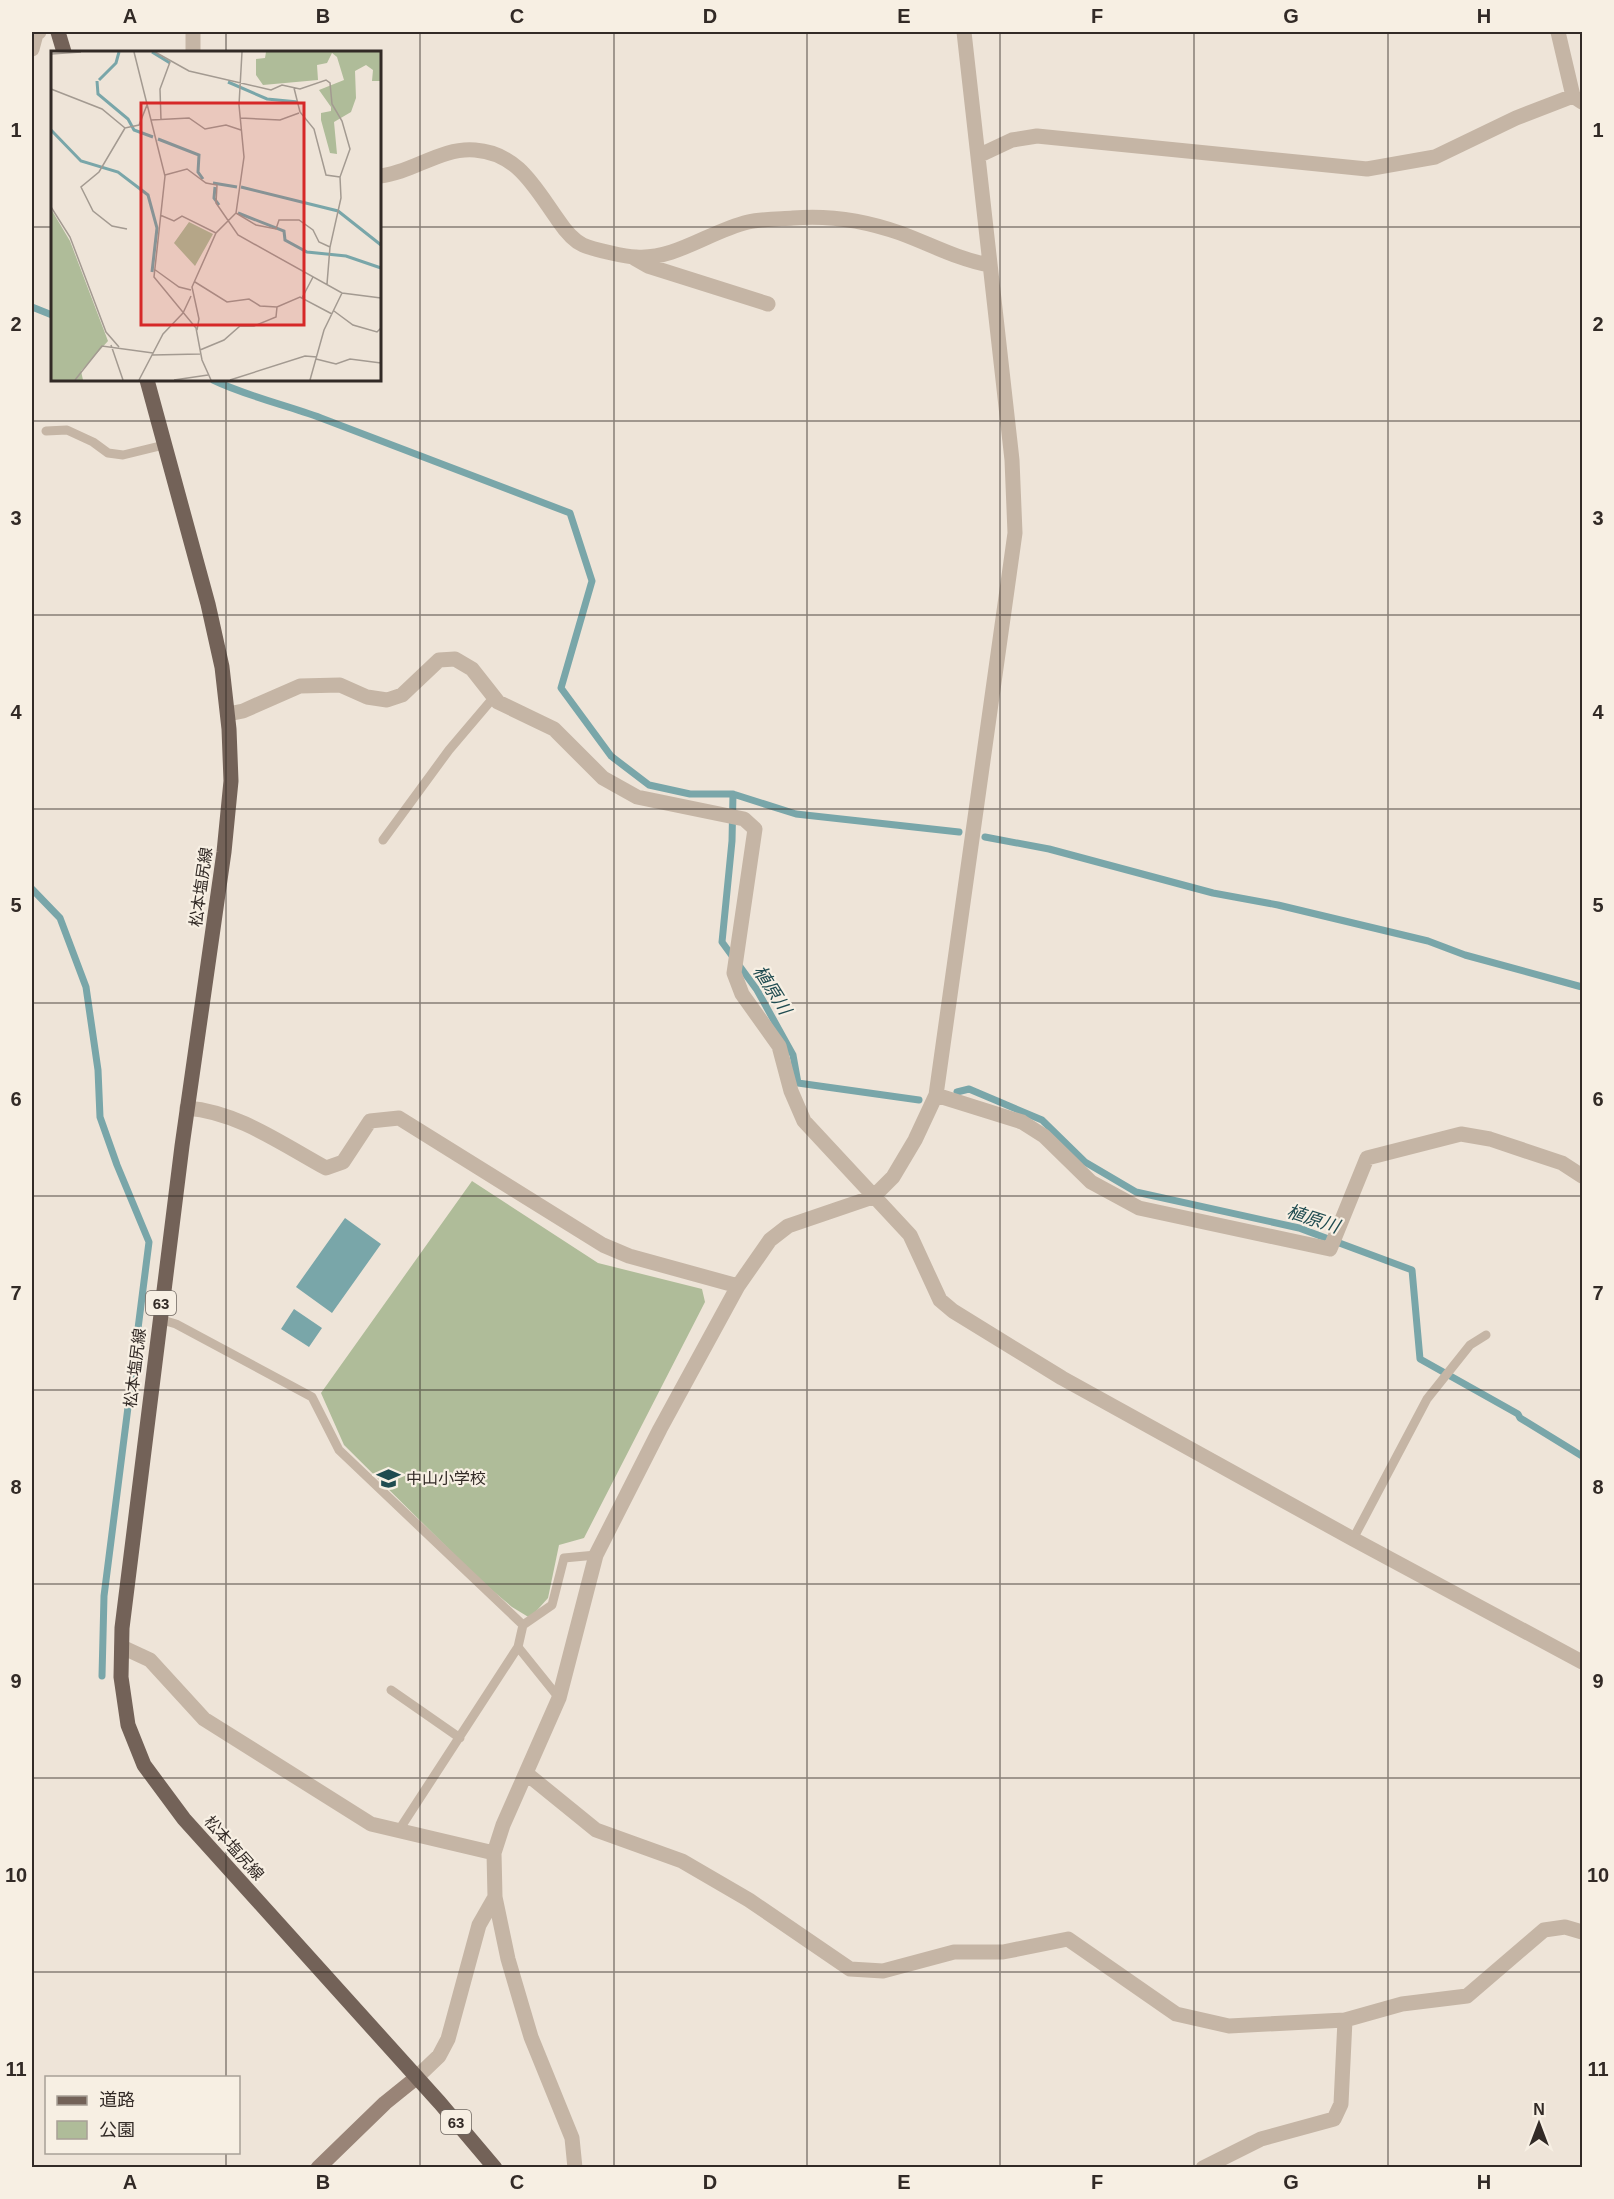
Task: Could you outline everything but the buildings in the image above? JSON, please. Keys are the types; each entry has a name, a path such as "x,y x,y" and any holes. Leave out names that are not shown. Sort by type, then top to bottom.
{"main road":[{"path":"58,32 63,51"},
{"name":"松本塩尻線","path":"147,381 208,604 222,668 228,714 231,781 224,852 159,1319 122,1628 121,1677 128,1725 144,1765 183,1819 495,2168"},
{"path":"318,2168 386,2103 416,2078"}],"street":[{"path":"32,49 36,34 39,32"},
{"path":"193,32 193,51"},
{"path":"575,2168 572,2138 531,2037 514,1981 495,1897 495,1853 503,1825 560,1698 596,1555 660,1429 738,1286 770,1240 788,1226 873,1197 893,1177 915,1140 936,1095 1015,533 1012,460 964,32"},
{"path":"978,156 1012,140 1037,136 1367,169 1435,157 1516,118 1579,97 1558,32"},
{"path":"381,176 393,175 448,153 474,150 502,156 524,172 567,233 583,245 632,257 648,266 768,304"},
{"path":"632,257 659,256 748,222 795,218 840,218 900,233 952,255 989,265"},
{"path":"228,714 243,711 300,686 340,685 367,697 387,700 402,695 439,660 454,659 472,669 498,702 554,729 603,778 637,797 744,819 755,829 734,973 742,994 779,1046 791,1091 804,1121 910,1235 940,1300 953,1311 1062,1378 1353,1539 1582,1662"},
{"path":"936,1095 1022,1122 1044,1136 1090,1182 1139,1208 1329,1250 1367,1158 1461,1134 1490,1139 1562,1163 1582,1176"},
{"path":"187,1108 205,1110 242,1122 326,1168 343,1162 370,1121 399,1118 603,1245 629,1256 738,1286"},
{"path":"122,1647 150,1660 204,1719 371,1824 495,1853"},
{"path":"527,1774 597,1830 682,1861 749,1900 850,1969 883,1971 954,1952 1003,1952 1068,1939 1176,2014 1229,2026 1344,2020 1402,2004 1467,1996 1544,1930 1565,1926 1582,1932"},
{"path":"416,2078 439,2056 448,2039 480,1925 495,1897"},
{"path":"1203,2168 1261,2139 1334,2119 1341,2104 1344,2020"}],"lane":[{"path":"46,431 67,430 93,442 108,453 123,455 164,445"},
{"path":"383,840 449,750 494,697"},
{"path":"159,1319 176,1324 312,1397 339,1450 523,1625"},
{"path":"1353,1539 1427,1399 1470,1345 1486,1335"},
{"path":"399,1830 518,1647 523,1625 552,1605 564,1558 596,1555"},
{"path":"518,1647 560,1698"},
{"path":"391,1690 459,1738"}],"green space":[{"path":"472,1181 598,1263 702,1289 705,1302 584,1538 559,1545 548,1598 530,1618 512,1607 480,1580 344,1445 321,1393"}],"water":[{"path":"345,1218 381,1244 332,1313 296,1287"},
{"path":"294,1309 322,1328 309,1347 281,1329"}],"waterway":[{"path":"32,307 51,315"},
{"path":"215,381 321,418 570,513 592,581 561,688 611,756 649,785 690,794 733,794 796,814 959,832"},
{"name":"植原川","path":"733,794 732,841 722,942 757,990 793,1055 798,1083 919,1100"},
{"path":"985,837 1049,849 1213,893 1278,905 1428,941 1465,955 1582,987"},
{"path":"32,889 60,918 86,987 98,1070 100,1117 149,1242 104,1596 102,1676"},
{"name":"植原川","path":"957,1092 969,1089 1042,1120 1085,1162 1136,1192 1299,1228 1412,1270 1420,1359 1518,1414 1520,1418 1582,1456"}],"place":[{"name":"中山小学校","path":"388,1478"}]}
